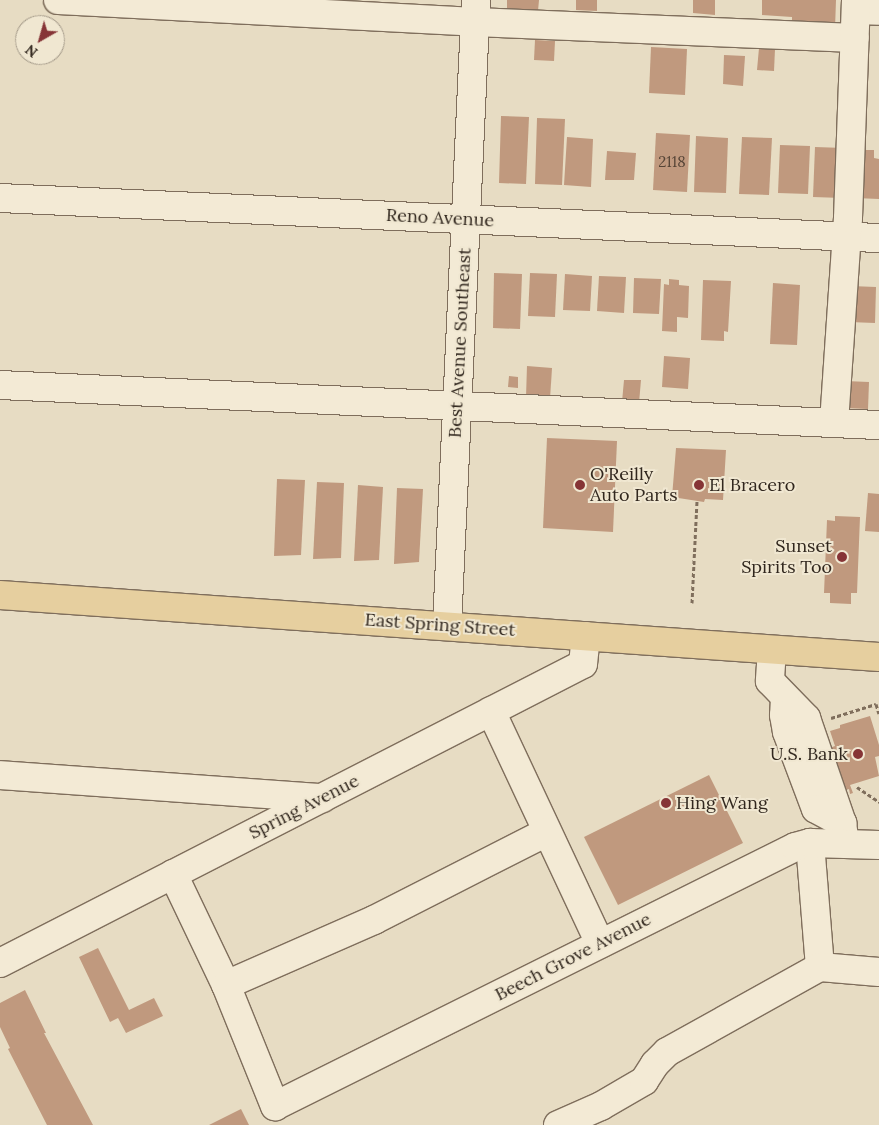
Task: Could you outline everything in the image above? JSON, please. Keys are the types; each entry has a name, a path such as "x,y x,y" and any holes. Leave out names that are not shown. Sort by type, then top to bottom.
{"main road":[{"name":"East Spring Street","path":"0,595 879,657"}],"street":[{"path":"58,0 476,11 855,38"},
{"path":"834,423 846,237 855,38 864,7"},
{"name":"Best Avenue Southeast","path":"447,626 476,11"},
{"name":"Reno Avenue","path":"0,198 879,238"},
{"path":"0,385 879,425"},
{"name":"Spring Avenue","path":"0,963 583,664 586,636"},
{"path":"772,650 770,681 785,698 793,714 825,807 843,834"},
{"path":"491,711 600,944"},
{"path":"0,776 322,798"},
{"path":"172,874 226,985 374,920 547,832"},
{"name":"Beech Grove Avenue","path":"226,985 275,1106 795,847 843,834 879,845"},
{"path":"810,843 820,967"},
{"path":"558,1125 601,1106 644,1081 654,1064 667,1052 820,967 879,972"}],"path":[{"path":"692,603 697,502"},
{"path":"828,719 876,704 879,714"},
{"path":"853,784 879,802"}],"building":[{"path":"507,0 539,0 538,11 507,10"},
{"path":"576,0 597,0 597,11 576,10"},
{"path":"693,0 715,0 715,15 693,13"},
{"path":"762,0 836,0 835,29 792,26 792,17 762,15"},
{"path":"535,40 555,41 554,61 534,60"},
{"path":"651,47 687,49 685,95 649,93"},
{"path":"759,48 775,49 774,71 757,70"},
{"path":"724,55 745,56 743,86 723,84"},
{"path":"501,116 529,117 526,184 499,183"},
{"path":"537,118 565,119 562,185 535,184"},
{"path":"656,133 690,135 687,192 653,190"},
{"path":"696,136 728,138 726,193 694,192"},
{"path":"567,137 593,139 591,187 564,185"},
{"path":"742,137 772,138 769,195 739,194"},
{"path":"780,145 810,146 808,194 778,193"},
{"path":"815,147 844,148 842,198 813,197"},
{"path":"861,150 874,150 874,158 879,159 879,199 855,198"},
{"path":"607,151 636,153 634,180 605,180"},
{"path":"494,273 522,274 520,329 493,328"},
{"path":"530,273 557,274 555,317 528,316"},
{"path":"565,274 592,276 590,311 563,310"},
{"path":"599,276 626,277 624,313 597,311"},
{"path":"634,278 661,279 659,314 633,313"},
{"path":"669,279 679,280 679,285 689,286 688,318 677,317 677,332 662,331 664,284 669,285"},
{"path":"703,280 731,281 728,332 724,331 724,341 701,340"},
{"path":"773,283 800,285 797,345 770,344"},
{"path":"851,286 876,287 875,323 849,322"},
{"path":"664,356 690,358 688,389 662,387"},
{"path":"527,366 552,368 550,399 526,397"},
{"path":"509,376 518,377 518,388 508,387"},
{"path":"624,380 641,380 639,403 622,402"},
{"path":"845,381 869,382 868,409 844,408"},
{"name":"O'Reilly Auto Parts","path":"547,438 617,441 613,532 543,528"},
{"name":"El Bracero","path":"676,448 726,450 723,500 705,499 704,502 672,497"},
{"path":"277,479 305,480 301,555 274,556"},
{"path":"317,482 344,483 341,558 313,559"},
{"path":"358,485 383,487 379,560 354,561"},
{"path":"397,488 423,489 419,562 394,564"},
{"path":"868,493 879,494 879,532 865,531"},
{"name":"Sunset Spirits Too","path":"835,516 860,517 857,593 851,593 851,604 830,603 830,593 824,593 827,520 835,521"},
{"path":"870,716 879,745 879,756 875,757 879,776 850,785 853,793 850,794 849,789 804,804 812,754 835,746 830,731 840,728 840,725"},
{"path":"709,775 743,843 618,905 584,837"},
{"path":"98,948 129,1010 154,998 163,1016 126,1033 118,1018 110,1022 79,957"},
{"path":"25,990 46,1033 44,1033 93,1125 47,1125 8,1049 10,1048 0,1027 0,1003"},
{"path":"241,1109 249,1125 209,1125"}],"place":[{"name":"O'Reilly Auto Parts","path":"580,485"},
{"name":"El Bracero","path":"699,485"},
{"name":"Sunset Spirits Too","path":"842,557"},
{"name":"U.S. Bank","path":"858,754"},
{"name":"Hing Wang","path":"666,803"}]}
